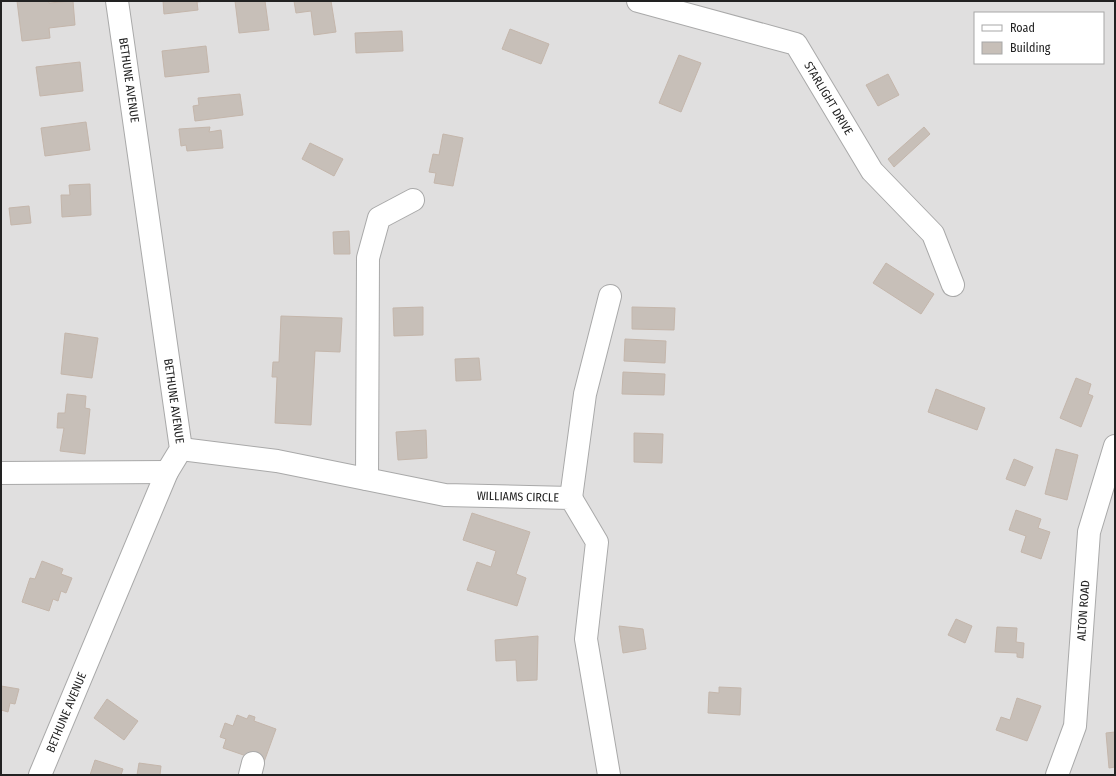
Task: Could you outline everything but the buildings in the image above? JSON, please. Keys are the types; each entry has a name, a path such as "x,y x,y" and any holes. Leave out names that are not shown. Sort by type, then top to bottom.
{"street":[{"name":"BETHUNE AVENUE","path":"40,775 167,472 182,449 117,1"},
{"name":"STARLIGHT DRIVE","path":"638,1 796,44 872,170 933,234 953,285"},
{"path":"367,479 368,258 379,218 414,200"},
{"path":"571,498 585,394 610,296"},
{"name":"ALTON ROAD","path":"1057,775 1075,726 1089,532 1115,446"},
{"name":"WILLIAMS CIRCLE","path":"182,449 277,461 445,495 571,498 597,542 586,640 609,775"},
{"path":"1,473 167,472"}],"shaded area":[{"path":"1,1 1115,1 1115,775 1,775"}]}
